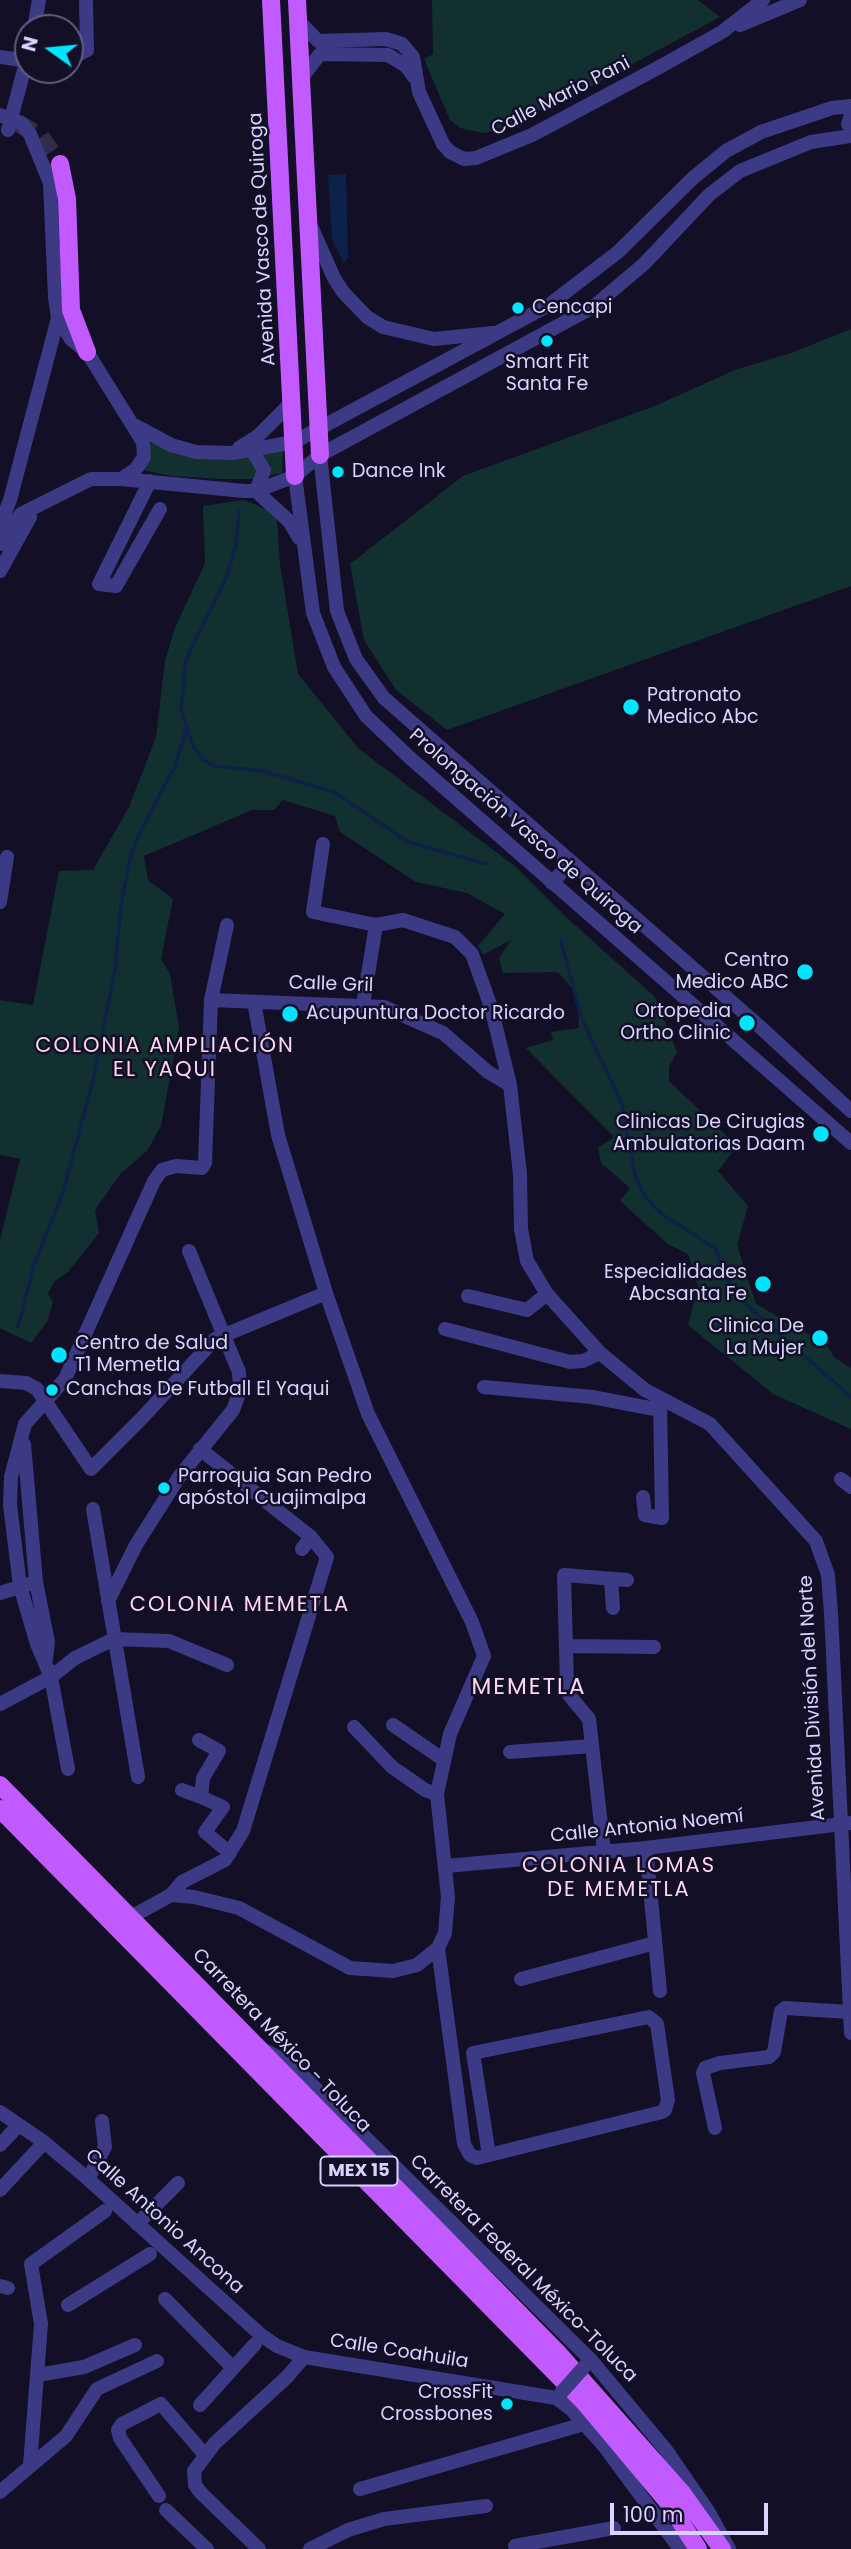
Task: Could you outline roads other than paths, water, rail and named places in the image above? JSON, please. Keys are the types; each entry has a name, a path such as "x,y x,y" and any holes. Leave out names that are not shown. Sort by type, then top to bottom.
{"main road":[{"name":"Avenida Vasco de Quiroga","path":"271,0 295,475"},
{"path":"298,0 320,455"},
{"path":"60,164 67,199 71,310 87,352"},
{"name":"Carretera México - Toluca","path":"0,1785 600,2398 682,2493 722,2549"},
{"name":"Carretera México - Toluca","path":"0,1809 585,2403 659,2491 698,2549"}],"street":[{"path":"84,52 87,50 86,0"},
{"name":"Calle Mario Pani","path":"722,32 763,0"},
{"name":"Calle Mario Pani","path":"300,80 320,54 388,55 406,66 414,77 443,144 450,152 464,159 476,158 532,135 722,32 800,0"},
{"name":"Calle Mario Pani","path":"298,20 318,41 386,39 402,44 413,57 414,77"},
{"path":"19,84 5,123 26,140 37,155 53,197 54,297 58,318 71,340 87,352 143,442 144,457 136,469 121,479"},
{"path":"134,425 171,445 196,452 233,453 294,442 549,305 618,252 693,178 726,151 761,132 832,108 851,106"},
{"path":"851,115 848,124 851,128"},
{"path":"0,544 21,514 91,479 150,481 257,491 295,475 320,455 593,307 645,264 709,195 740,171 811,142 851,136"},
{"path":"307,215 334,278 357,307 375,322 408,335 434,339 501,332"},
{"path":"549,305 546,310 550,317 566,322"},
{"path":"0,525 10,500 58,318"},
{"path":"233,453 258,436 293,401"},
{"path":"353,411 364,431"},
{"path":"251,449 264,470 257,491"},
{"name":"Prolongación Vasco de Quiroga","path":"320,455 337,611 356,659 384,698 758,1025 851,1111"},
{"name":"Prolongación Vasco de Quiroga","path":"295,475 313,613 334,667 366,716 552,883 851,1143"},
{"path":"150,481 99,584 116,586 160,509"},
{"path":"257,491 289,521 302,543"},
{"path":"0,571 21,529 39,504"},
{"name":"Avenida División del Norte","path":"323,844 313,912 376,925 403,920 454,937 472,954 491,1007 510,1085 520,1174 521,1229 527,1261 547,1294 600,1353 660,1404 710,1424 816,1541 828,1575 845,1824 851,2033"},
{"path":"0,902 7,857"},
{"path":"552,883 571,862"},
{"path":"68,1769 51,1677 46,1659 37,1644 20,1586 10,1505 11,1477 29,1418 65,1379 154,1181 162,1170 176,1166 202,1168 205,1163 211,1000 227,925"},
{"path":"363,1005 376,925"},
{"name":"Calle Gril","path":"211,1000 363,1005 398,1011 443,1033 488,1072 510,1085"},
{"path":"254,1002 278,1135 326,1293 368,1413 472,1622 484,1656 457,1716 437,1794 446,1866 447,1919 438,1948 464,2144 470,2155 477,2158 665,2110 668,2100 654,2019 649,2017 473,2053 488,2155"},
{"path":"108,1601 136,1545 200,1449 233,1409 240,1391 239,1373 189,1251"},
{"path":"0,1381 26,1383 46,1399 91,1469 223,1334 326,1293"},
{"path":"468,1297 527,1310 547,1294"},
{"path":"445,1329 570,1362 583,1361 600,1353"},
{"path":"484,1387 660,1404 662,1518 645,1515 643,1497"},
{"path":"23,1432 36,1582 48,1642 46,1659"},
{"path":"131,1917 172,1895 182,1882 225,1860 243,1831 281,1700 326,1566 323,1548 307,1543 200,1449"},
{"path":"93,1509 138,1777"},
{"path":"604,1852 589,1719 569,1695 567,1686 564,1574 627,1580"},
{"path":"611,1579 613,1608"},
{"path":"0,1593 36,1582"},
{"path":"0,1704 51,1677 75,1658 114,1639 169,1641 227,1665"},
{"path":"566,1646 654,1647"},
{"path":"393,1725 444,1760"},
{"path":"354,1727 392,1767 425,1790 437,1794"},
{"path":"199,1740 219,1751 203,1778 201,1797"},
{"path":"510,1752 592,1746"},
{"path":"182,1790 223,1807 205,1832 230,1853"},
{"name":"Calle Antonia Noemí","path":"446,1866 646,1848 845,1824"},
{"path":"646,1848 660,1991"},
{"path":"172,1895 239,1908 350,1968 393,1971 417,1965 438,1948"},
{"path":"521,1979 655,1942"},
{"path":"715,2128 703,2073 705,2068 720,2063 769,2057 774,2052 781,2011 785,2008 850,2012"},
{"name":"Carretera Federal México-Toluca","path":"256,2046 292,2065 588,2363 666,2450 708,2511 729,2549"},
{"name":"Calle Antonio Ancona","path":"0,2112 44,2142 88,2179 261,2335 277,2346 304,2357"},
{"path":"88,2179 105,2147 102,2121"},
{"path":"0,2145 18,2126"},
{"path":"0,2190 39,2148"},
{"path":"137,2224 178,2183"},
{"path":"30,2465 41,2324 31,2264 35,2258 105,2211"},
{"path":"68,2305 150,2254"},
{"path":"165,2300 233,2368"},
{"path":"200,2404 255,2344"},
{"path":"38,2375 84,2367 135,2345"},
{"name":"Calle Coahuila","path":"205,2455 297,2367 304,2357 558,2395"},
{"path":"0,2492 66,2436 97,2389 157,2361"},
{"path":"588,2363 558,2395 628,2477 680,2549"},
{"path":"159,2496 120,2438 122,2424 161,2404 205,2455 194,2471 195,2484 259,2549"},
{"path":"360,2489 584,2424"},
{"path":"310,2549 348,2530 384,2519 486,2506"},
{"path":"166,2510 207,2549"},
{"path":"515,2546 614,2528"},
{"path":"582,2549 585,2533"}],"water":[{"path":"346,174 348,258 344,263 332,240 328,175"}],"waterway":[{"path":"239,511 236,545 227,576 186,660 181,710 193,746 203,760 215,766 263,771 334,792 408,842 486,864"},
{"path":"18,1327 34,1265 63,1192 93,1081 115,970 121,904 130,859 138,836 175,766 186,730"},
{"path":"561,941 581,1017 622,1104 635,1176 644,1195 660,1213 715,1248 734,1294 851,1397"}],"tunnel":[{"path":"18,123 40,136 60,164"}],"place":[{"name":"Cencapi","path":"518,308"},
{"name":"Smart Fit Santa Fe","path":"547,341"},
{"name":"Dance Ink","path":"338,472"},
{"name":"Patronato Medico Abc","path":"631,707"},
{"name":"Centro Medico ABC","path":"805,972"},
{"name":"Acupuntura Doctor Ricardo","path":"290,1014"},
{"name":"Ortopedia Ortho Clinic","path":"747,1023"},
{"name":"Clinicas De Cirugias Ambulatorias Daam","path":"821,1134"},
{"name":"Especialidades Abcsanta Fe","path":"763,1284"},
{"name":"Clinica De La Mujer","path":"820,1338"},
{"name":"Centro de Salud T1 Memetla","path":"59,1355"},
{"name":"Canchas De Futball El Yaqui","path":"52,1390"},
{"name":"Parroquia San Pedro apóstol Cuajimalpa","path":"164,1488"},
{"name":"CrossFit Crossbones","path":"507,2404"}],"district":[{"name":"COLONIA AMPLIACIÓN EL YAQUI","path":"165,1059"},
{"name":"COLONIA MEMETLA","path":"240,1606"},
{"name":"MEMETLA","path":"529,1688"},
{"name":"COLONIA LOMAS DE MEMETLA","path":"619,1879"}]}
